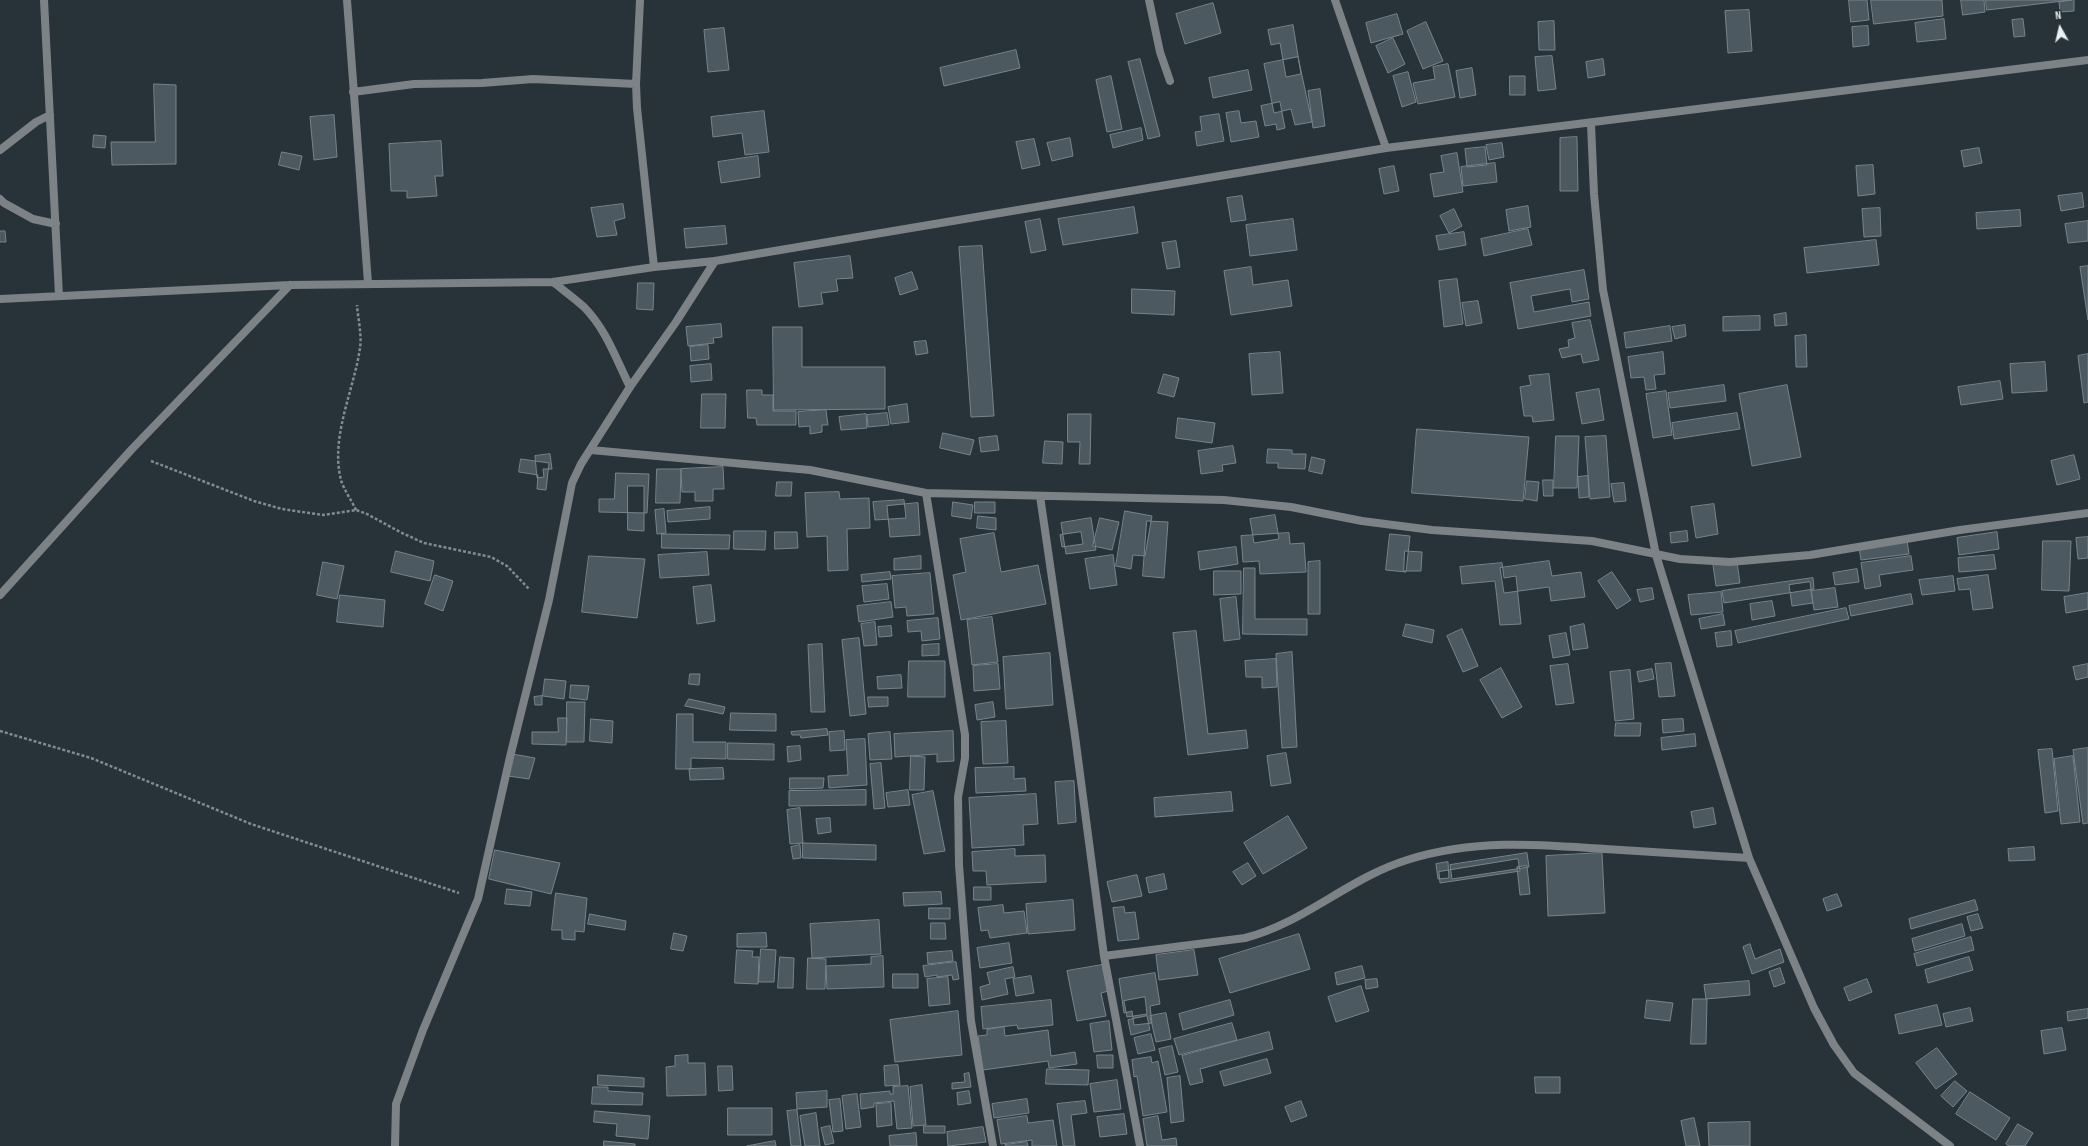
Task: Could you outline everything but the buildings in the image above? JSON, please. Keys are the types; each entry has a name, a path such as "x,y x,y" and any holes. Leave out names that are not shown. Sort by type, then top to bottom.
{"street":[{"path":"44,0 59,296"},
{"path":"347,0 368,283"},
{"path":"640,0 636,84 654,267"},
{"path":"1149,0 1160,52 1170,81"},
{"path":"1335,0 1386,148"},
{"path":"0,299 355,283 553,282 654,267 715,261 1386,148 1591,124 2088,60"},
{"path":"353,92 414,84 482,83 533,80 636,84"},
{"path":"0,150 36,122 50,115"},
{"path":"1591,124 1594,194 1603,290 1656,555 1749,858 1814,1008 1834,1045 1854,1073 1950,1146"},
{"path":"0,199 4,203 33,219 56,224"},
{"path":"396,1146 396,1104 423,1030 478,899 510,758 547,608 572,483 579,468 630,387 676,322 715,261"},
{"path":"553,282 583,306 593,318 604,333 630,387"},
{"path":"0,595 132,449 290,285"},
{"path":"591,450 810,470 926,493 1231,500 1291,506 1362,521 1432,530 1592,541 1656,555 1730,562 1810,555 1960,530 2088,513"},
{"path":"926,493 965,735 965,758 958,797 959,865 971,1021 993,1146"},
{"path":"1040,496 1075,736 1104,956 1140,1146"},
{"path":"1104,956 1237,939 1260,934 1278,927 1358,881 1406,860 1462,846 1492,844 1577,847 1749,858"}],"path":[{"path":"355,283 361,346 345,410 340,442 339,463 341,481 356,510"},
{"path":"132,449 152,461 254,501 282,509 323,515 356,510 367,514 424,543 491,557 507,566 547,608"},
{"path":"0,731 97,760 251,824 478,899"}]}
